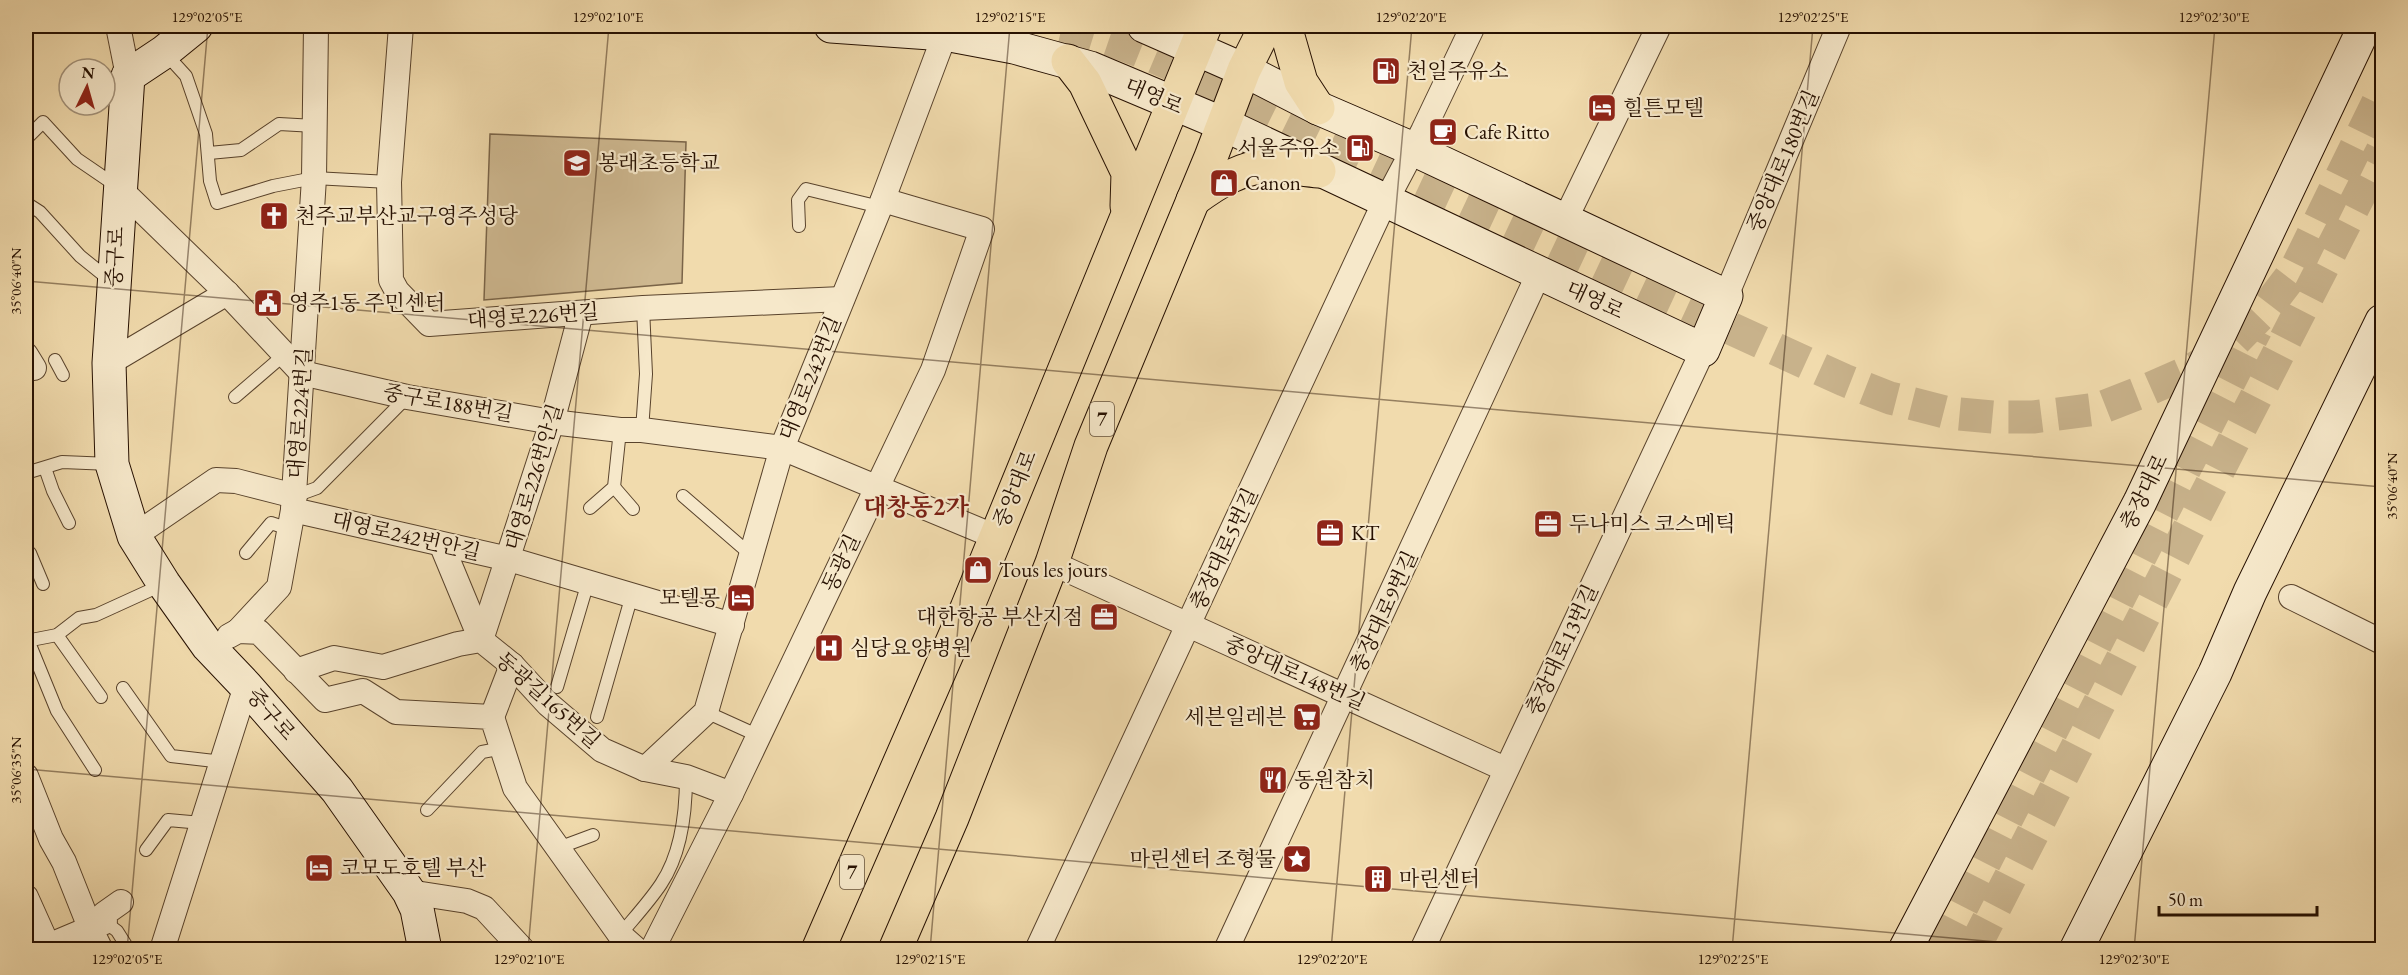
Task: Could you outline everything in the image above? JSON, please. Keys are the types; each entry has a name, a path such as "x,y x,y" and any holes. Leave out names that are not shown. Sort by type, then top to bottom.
{"main road":[{"path":"128,76 164,52 196,26"},
{"name":"대영로","path":"831,26 945,34 1014,47 1068,61 1223,124 1703,350"},
{"path":"1144,26 1200,36 1244,70 1318,108 1413,149 1726,296 1703,350"},
{"name":"7","path":"895,950 952,818 1052,563 1091,446 1244,70 1266,26"},
{"path":"1285,26 1301,82 1318,108"},
{"name":"충장대로","path":"1905,950 2144,495 2365,26"},
{"name":"중앙대로","path":"818,950 996,537 1200,36"},
{"path":"1068,61 1085,83 1128,173 1127,212"},
{"name":"중구로","path":"128,76 109,363 112,464 134,536 164,584 208,646 337,790 409,892 417,909 425,950"},
{"path":"1193,200 1215,184 1237,173 1269,166 1319,171"},
{"path":"2076,950 2215,673 2250,592 2382,321"}],"street":[{"path":"118,26 128,76"},
{"name":"대영로224번길","path":"238,631 279,587 292,512 314,178 316,26"},
{"name":"대영로226번길","path":"401,26 389,182 391,280 397,291 429,324 643,308 842,299"},
{"path":"1413,149 1473,26"},
{"path":"1565,220 1659,26"},
{"name":"중앙대로180번길","path":"1726,296 1839,26"},
{"name":"대영로242번길","path":"706,712 782,448 881,203 945,34"},
{"name":"충장대로5번길","path":"1037,950 1386,201 1413,149"},
{"path":"119,188 227,293 302,373"},
{"name":"동광길","path":"652,950 731,794 933,370 982,229 881,203"},
{"name":"충장대로9번길","path":"1226,950 1539,273"},
{"path":"109,363 227,293"},
{"name":"대영로226번안길","path":"481,640 552,422 581,313"},
{"name":"충장대로13번길","path":"1422,950 1703,350"},
{"name":"중구로188번길","path":"302,373 407,398 552,422 782,448 996,537"},
{"path":"134,536 216,480 236,481 292,512"},
{"name":"대영로242번안길","path":"292,512 509,559 732,625"},
{"path":"441,546 481,640"},
{"name":"중앙대로148번길","path":"1052,563 1505,769"},
{"path":"2291,597 2382,642"},
{"path":"208,646 238,631 259,632 325,700 363,691 396,712 492,717"},
{"name":"동광길165번길","path":"296,671 334,658 383,667 458,644 481,640 512,665 548,704 603,750 645,769 686,777 731,794"},
{"path":"512,665 492,717 515,788 629,942"},
{"path":"162,950 246,686"},
{"path":"645,769 706,712"},
{"path":"26,776 51,839 99,934"},
{"path":"409,892 466,901 484,909 523,950"},
{"path":"26,897 48,946 99,934"},
{"path":"99,934 104,914 121,902"}],"lane":[{"path":"164,52 186,76 206,134 210,181 217,203 273,186 314,178 389,182"},
{"path":"26,139 43,122 77,159 119,188"},
{"path":"208,153 241,150 279,124 315,126"},
{"path":"799,226 798,200 807,189 881,203"},
{"path":"26,203 40,212 80,256 114,283"},
{"path":"590,508 614,487 631,430 645,374 643,308"},
{"path":"235,397 285,354"},
{"path":"38,361 63,375"},
{"path":"246,552 271,523 292,512 407,398"},
{"path":"26,473 62,462 112,464"},
{"path":"45,468 53,491 69,523"},
{"path":"614,487 633,509"},
{"path":"683,496 750,554"},
{"path":"27,553 42,584"},
{"path":"557,687 588,582"},
{"path":"95,770 57,711 27,641 57,635 79,618 96,615 164,584"},
{"path":"597,717 632,595"},
{"path":"57,635 101,697"},
{"path":"123,688 171,756 223,762"},
{"path":"706,712 759,736"},
{"path":"427,810 482,752 503,748"},
{"path":"629,942 674,861 686,801 686,777"},
{"path":"146,850 168,820 202,823"},
{"path":"558,848 593,835"},
{"path":"99,934 117,931 129,950"}],"shaded area":[{"path":"490,134 686,142 682,283 484,300"}],"tunnel":[{"path":"1062,26 1095,35 1163,61 1327,140 1844,380 1890,398 1949,413 1993,417 2033,417 2098,409 2192,370 2230,346 2265,310 2295,271 2382,94"},
{"path":"1973,950 2382,151"},
{"path":"1940,950 2256,329"}],"place":[{"name":"천일주유소","path":"1386,71"},
{"name":"힐튼모텔","path":"1602,108"},
{"name":"Cafe Ritto","path":"1443,132"},
{"name":"서울주유소","path":"1360,148"},
{"name":"봉래초등학교","path":"577,163"},
{"name":"Canon","path":"1224,183"},
{"name":"천주교부산교구영주성당","path":"274,216"},
{"name":"영주1동 주민센터","path":"268,303"},
{"name":"두나미스 코스메틱","path":"1548,524"},
{"name":"KT","path":"1330,533"},
{"name":"Tous les jours","path":"978,570"},
{"name":"모텔몽","path":"741,598"},
{"name":"대한항공 부산지점","path":"1104,617"},
{"name":"심당요양병원","path":"829,648"},
{"name":"세븐일레븐","path":"1307,717"},
{"name":"동원참치","path":"1273,780"},
{"name":"마린센터 조형물","path":"1297,859"},
{"name":"코모도호텔 부산","path":"319,868"},
{"name":"마린센터","path":"1378,879"}],"district":[{"name":"대창동2가","path":"916,507"}]}
